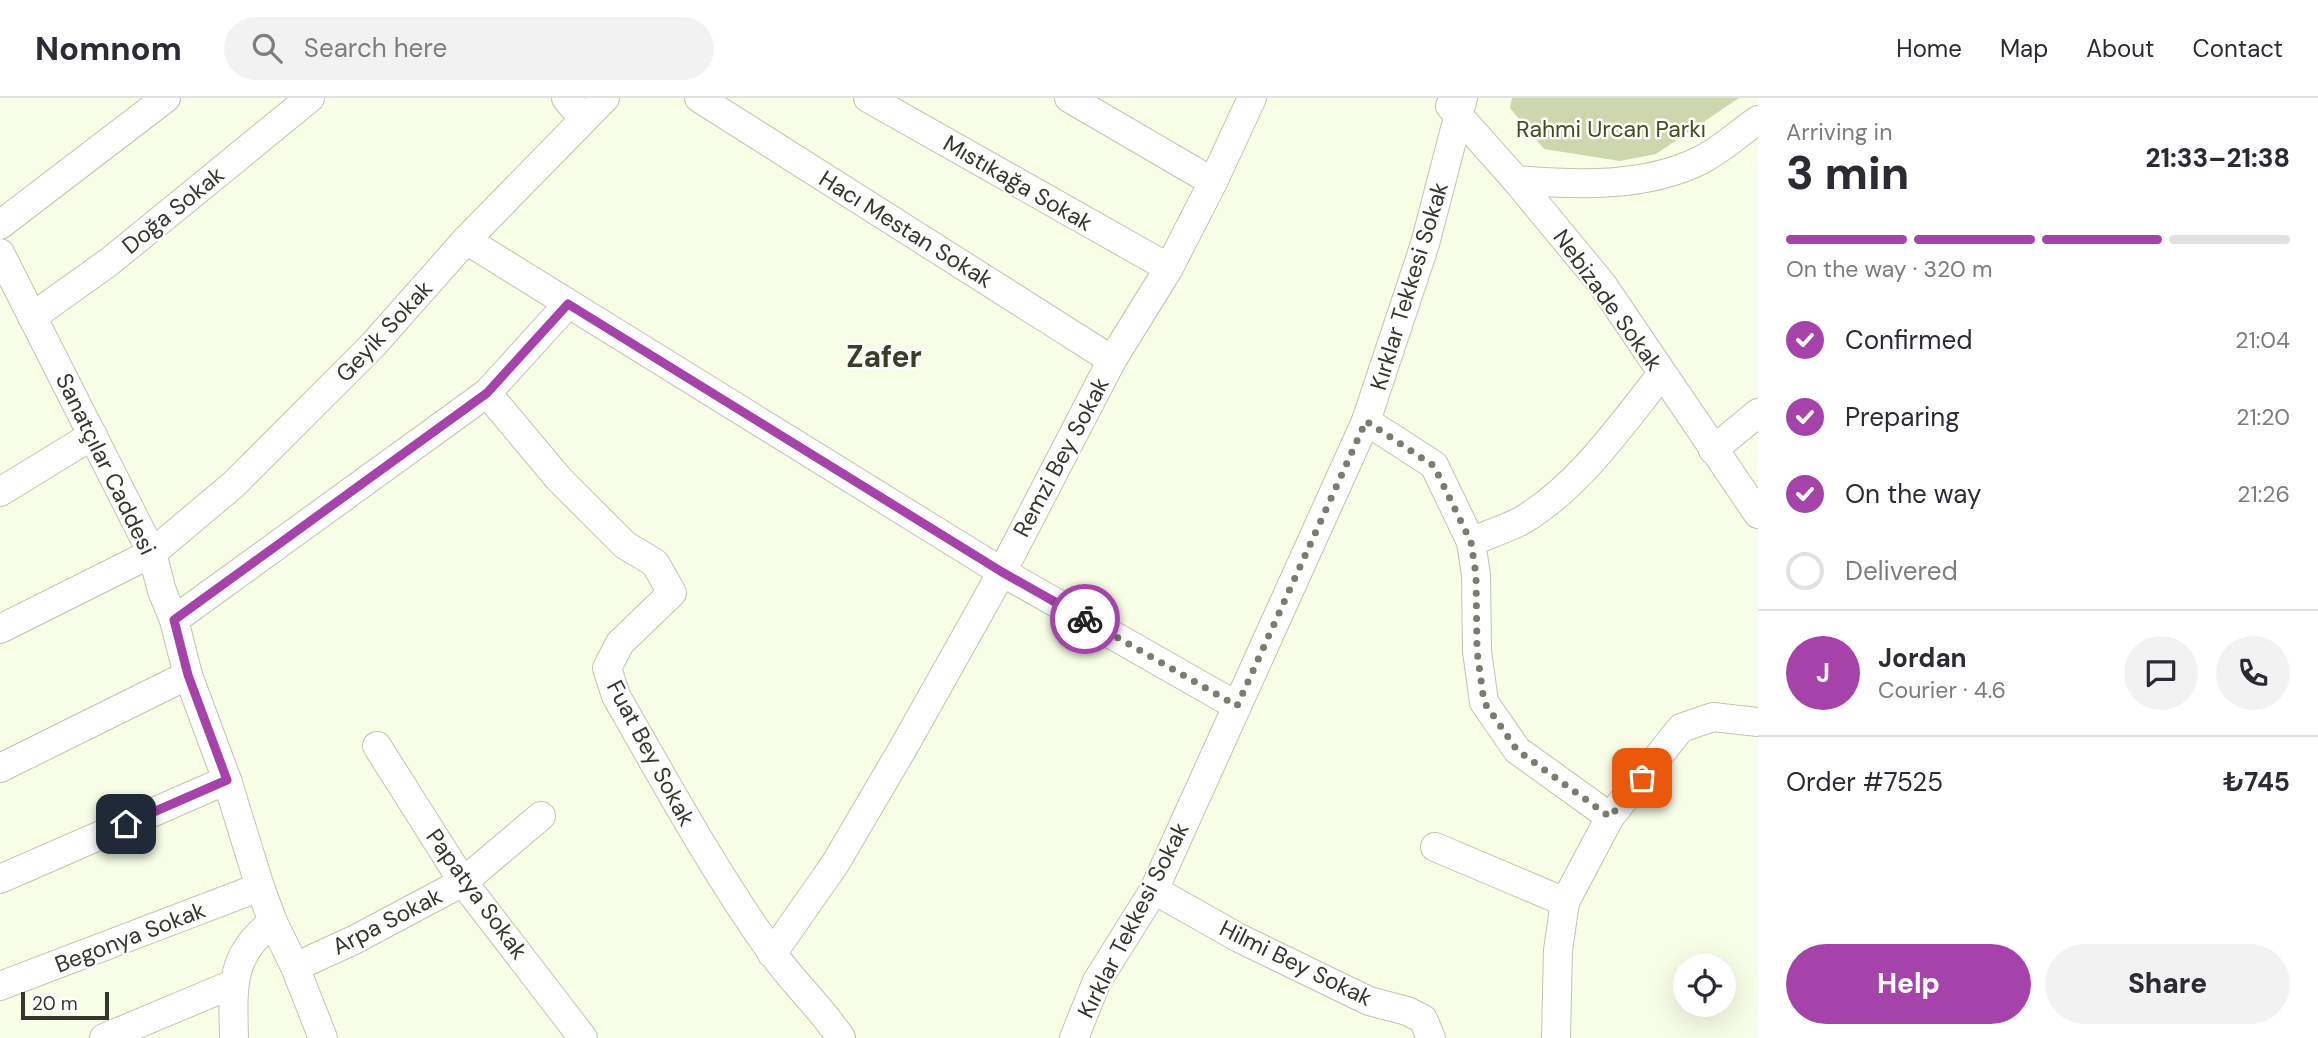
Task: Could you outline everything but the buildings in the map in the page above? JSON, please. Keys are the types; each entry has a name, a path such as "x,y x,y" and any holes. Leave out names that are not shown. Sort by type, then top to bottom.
{"street":[{"path":"0,225 166,98"},
{"name":"Doğa Sokak","path":"32,317 108,262 310,98"},
{"name":"Geyik Sokak","path":"0,629 152,553 233,485 373,345 466,240 574,108 606,98"},
{"name":"Hacı Mestan Sokak","path":"699,98 1112,360"},
{"name":"Mıstıkağa Sokak","path":"868,98 1169,268"},
{"path":"1069,98 1213,182"},
{"name":"Remzi Bey Sokak","path":"772,954 835,864 1002,572 1112,360 1169,268 1252,98"},
{"name":"Nebizade Sokak","path":"1455,104 1602,284 1758,514"},
{"name":"Kırklar Tekkesi Sokak","path":"1073,1038 1097,981 1154,890 1366,421 1425,244 1455,104"},
{"path":"1516,180 1575,184 1648,178 1700,160 1758,120"},
{"path":"466,240 1002,572 1237,706"},
{"name":"Sanatçılar Caddesi","path":"2,262 152,553 162,591 174,620 188,675 227,780 260,887 323,1038"},
{"path":"174,620 487,393 568,304"},
{"path":"1471,542 1521,520 1563,491 1662,374"},
{"name":"Fuat Bey Sokak","path":"487,393 559,480 625,545 655,564 671,593 620,643 607,668 616,696 716,872 772,954 831,1021 841,1038"},
{"path":"1713,450 1758,413"},
{"path":"1366,421 1434,466 1471,542 1476,575 1477,651 1484,702 1517,750 1610,817"},
{"path":"0,492 93,435"},
{"path":"0,768 188,675"},
{"path":"1556,1038 1558,950 1565,902 1610,817 1681,728 1713,718 1758,722"},
{"name":"Papatya Sokak","path":"377,746 463,882 583,1038"},
{"path":"0,879 227,780"},
{"name":"Arpa Sokak","path":"295,967 354,940 463,882 541,816"},
{"path":"1435,847 1565,902"},
{"name":"Begonya Sokak","path":"0,986 260,887"},
{"name":"Hilmi Bey Sokak","path":"1154,890 1239,938 1369,1001 1408,1011 1423,1019 1431,1038"},
{"path":"234,1038 233,984 244,954 257,934 273,922"},
{"path":"104,1038 233,984"}],"green space":[{"name":"Rahmi Urcan Parkı","path":"1512,98 1739,98 1656,154 1620,161 1544,149 1510,108"}],"way so far":[{"path":"1085,619 1237,706 1366,421 1434,466 1471,542 1476,575 1477,651 1484,702 1517,750 1610,817 1642,778"}],"district":[{"name":"Zafer","path":"884,357"}],"route":[{"path":"126,824 227,780 188,675 174,620 487,393 568,304 1002,572 1085,619"}]}
